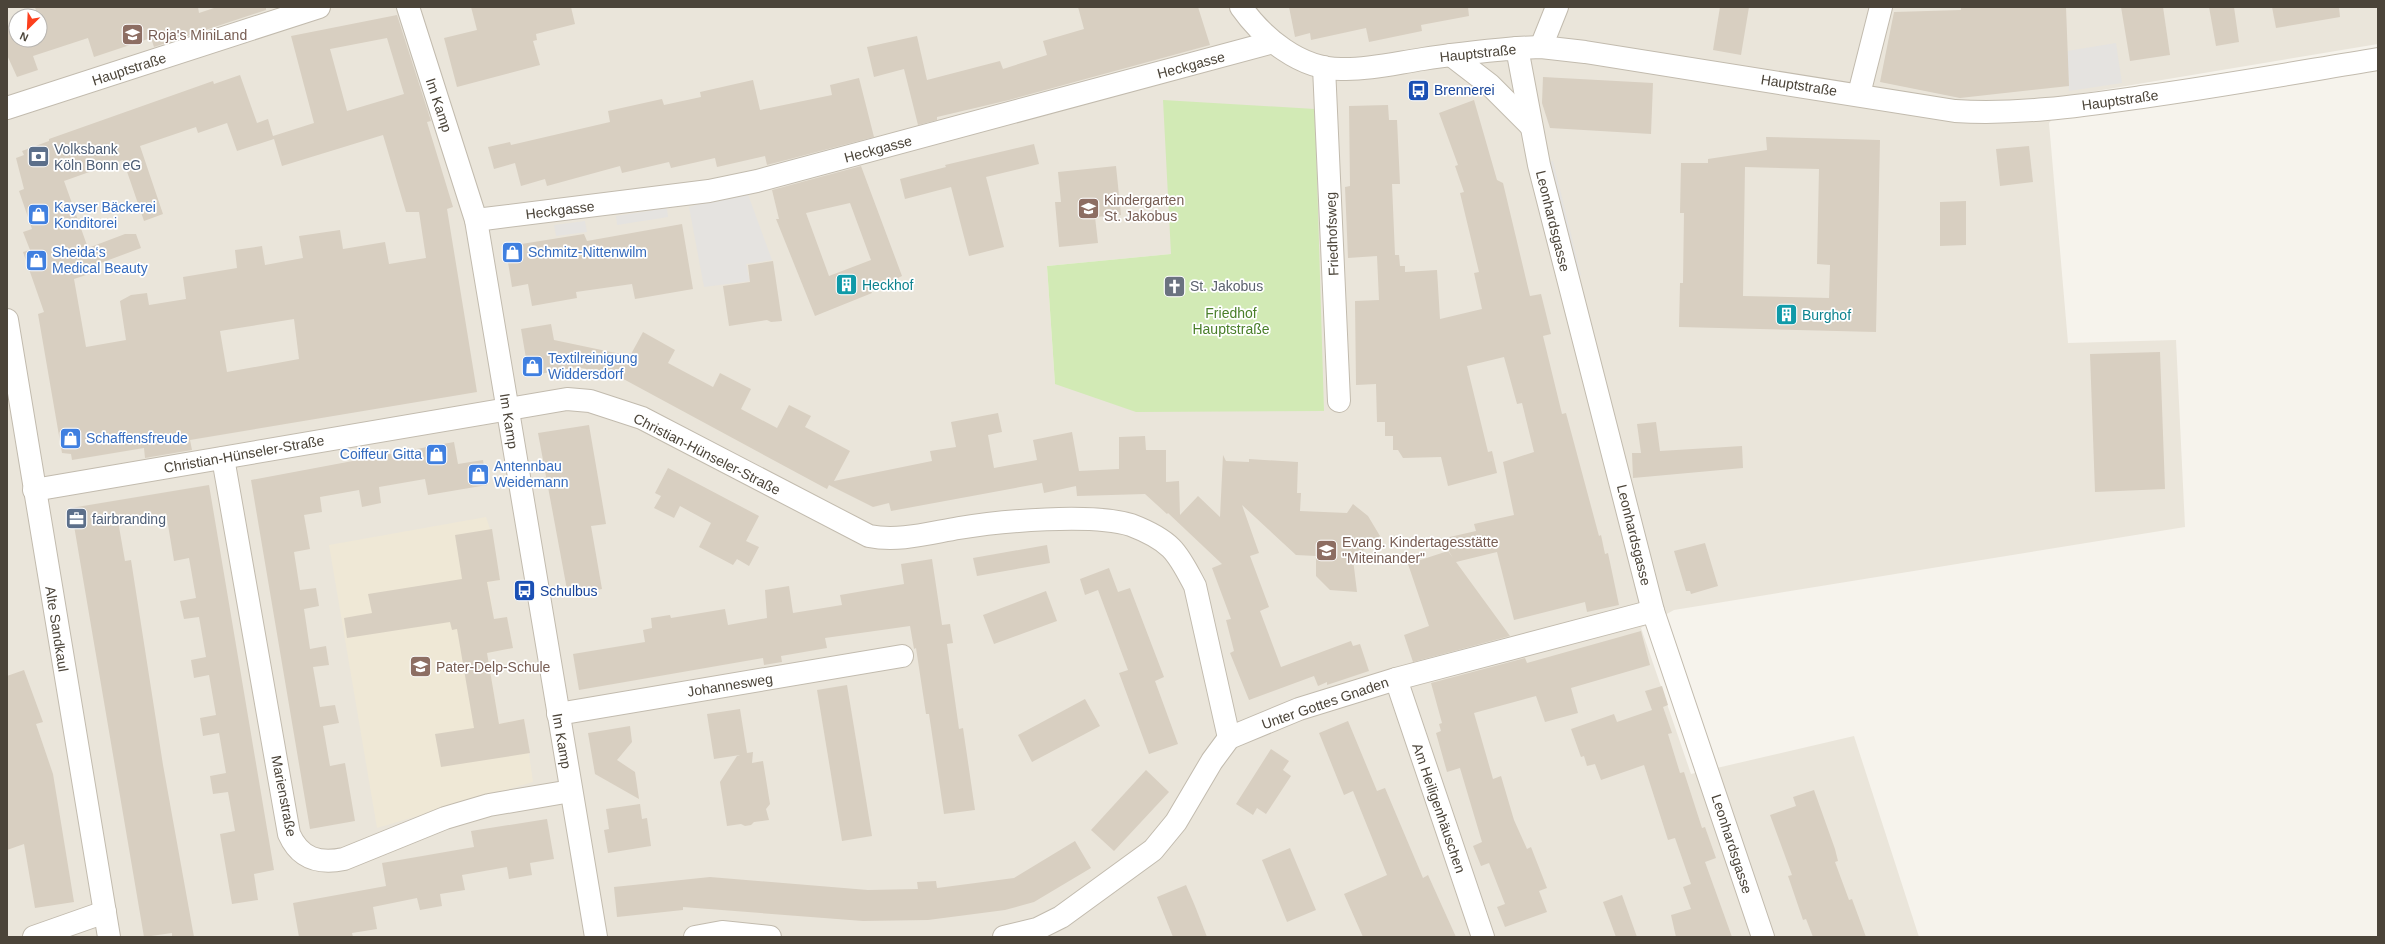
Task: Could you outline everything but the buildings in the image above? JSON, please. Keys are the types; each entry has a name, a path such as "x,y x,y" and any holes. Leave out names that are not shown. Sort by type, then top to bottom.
{"street":[{"name":"Hauptstraße","path":"7,108 319,7"},
{"name":"Im Kamp","path":"408,7 476,220 596,937"},
{"name":"Hauptstraße","path":"1241,7 1252,23 1273,42 1305,61 1324,67 1351,69 1451,55 1541,47 1585,52 1955,110 2021,112 2191,90 2378,59"},
{"path":"1541,47 1557,7"},
{"path":"1859,94 1881,7"},
{"name":"Heckgasse","path":"476,220 709,191 757,180 1273,42"},
{"name":"Leonhardsgasse","path":"1517,48 1531,126 1567,280 1585,342 1653,611 1763,937"},
{"path":"1451,55 1490,85 1531,126"},
{"name":"Friedhofsweg","path":"1324,67 1339,401"},
{"name":"Alte Sandkaul","path":"7,320 109,937"},
{"name":"Christian-Hünseler-Straße","path":"34,490 567,399 590,401 642,418 854,530 882,538 897,539 961,528 1042,520 1115,522 1132,526 1151,534 1171,548 1185,566 1195,586 1229,738"},
{"name":"Marienstraße","path":"223,458 289,834 299,852 308,858 332,861 344,858 445,818 489,805 571,791"},
{"name":"Unter Gottes Gnaden","path":"1229,738 1299,709 1396,679 1653,611"},
{"name":"Johannesweg","path":"558,714 902,656"},
{"name":"Am Heiligenhäuschen","path":"1396,679 1483,937"},
{"path":"1004,937 1038,928 1061,917 1153,850 1176,822 1212,761 1229,738"},
{"path":"34,937 105,912"},
{"path":"695,937 722,932 770,937"}],"shaded area":[{"path":"7,7 2378,7 2378,44 2072,95 2049,123 2068,343 2176,340 2185,527 1674,610 1641,628 1691,774 1854,736 1919,937 7,937","holes":["1171,254 1055,384 1047,266"]},
{"path":"2116,43 2122,83 2069,91 2067,51"},
{"path":"1553,161 1581,275 1574,277 1547,162"},
{"path":"746,189 772,260 746,264 750,281 704,287 689,207"},
{"path":"667,208 668,217 617,225 616,216"},
{"path":"585,221 587,232 556,236 554,225"},
{"name":"Pater-Delp-Schule","path":"486,517 490,529 500,580 488,582 494,619 507,617 513,648 487,653 499,724 524,719 533,782 377,828 329,545"}],"green space":[{"name":"Friedhof Hauptstraße","path":"1163,100 1315,109 1324,411 1136,412 1055,384 1047,266 1171,254"}],"place":[{"name":"Roja's MiniLand","path":"132,35"},
{"name":"Brennerei","path":"1418,90"},
{"name":"Volksbank Köln Bonn eG","path":"39,157"},
{"name":"Kindergarten St. Jakobus","path":"1088,208"},
{"name":"Kayser Bäckerei Konditorei","path":"39,215"},
{"name":"Schmitz-Nittenwilm","path":"512,252"},
{"name":"Sheida‘s Medical Beauty","path":"37,260"},
{"name":"Heckhof","path":"847,285"},
{"name":"St. Jakobus","path":"1174,286"},
{"name":"Burghof","path":"1786,315"},
{"name":"Textilreinigung Widdersdorf","path":"533,366"},
{"name":"Schaffensfreude","path":"71,438"},
{"name":"Coiffeur Gitta","path":"437,454"},
{"name":"Antennbau Weidemann","path":"479,474"},
{"name":"fairbranding","path":"76,519"},
{"name":"Evang. Kindertagesstätte \"Miteinander\"","path":"1327,550"},
{"name":"Schulbus","path":"525,591"},
{"name":"Pater-Delp-Schule","path":"420,667"}]}
